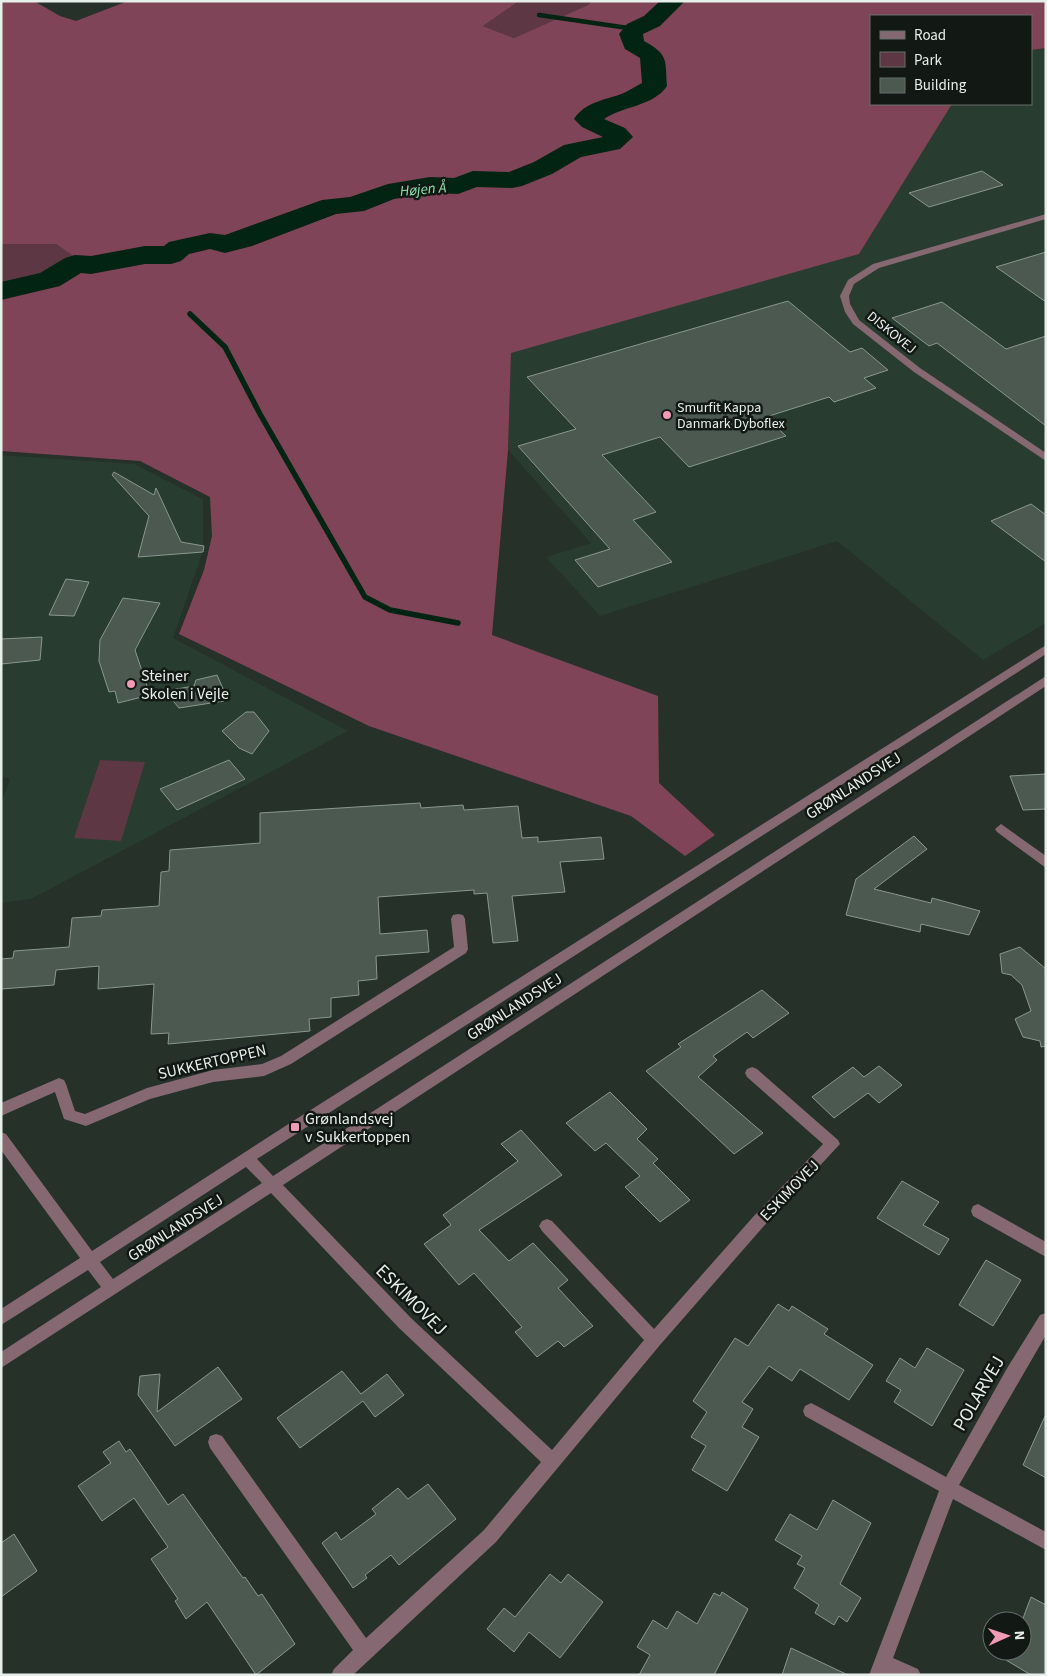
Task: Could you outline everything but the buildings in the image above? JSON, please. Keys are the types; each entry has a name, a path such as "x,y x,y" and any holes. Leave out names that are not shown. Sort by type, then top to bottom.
{"street":[{"name":"DISKOVEJ","path":"1045,457 917,370 856,322 848,312 844,302 845,294 854,278 876,266 1046,216"},
{"name":"GRØNLANDSVEJ","path":"1,1318 92,1261 248,1158 1046,649"},
{"name":"GRØNLANDSVEJ","path":"1,1361 1046,680"},
{"path":"1001,829 1046,863"},
{"name":"SUKKERTOPPEN","path":"1,1110 59,1084 69,1115 86,1120 147,1094 213,1076 264,1070 302,1050 461,949 458,919"},
{"name":"ESKIMOVEJ","path":"340,1675 366,1653 490,1536 654,1340 758,1222 833,1144 752,1073"},
{"path":"1,1138 111,1289"},
{"name":"ESKIMOVEJ","path":"248,1158 272,1186 405,1324 553,1462"},
{"path":"978,1210 1046,1250"},
{"path":"547,1226 654,1340"},
{"name":"POLARVEJ","path":"912,1675 880,1668 949,1487 1012,1375 1046,1320"},
{"path":"811,1411 1046,1542"},
{"path":"216,1442 366,1653"}],"shaded area":[{"path":"1,1 34,1 60,16 76,21 128,1 519,1 483,26 514,38 588,5 591,1 1046,1 1046,48 1032,50 1032,15 870,15 870,105 951,105 859,254 511,353 508,450 492,635 658,696 659,783 715,835 685,856 631,816 369,726 179,634 204,570 212,536 210,497 140,461 1,451 1,286 82,262 56,244 1,244"},
{"path":"1046,48 1046,623 983,660 837,541 600,616 546,557 591,543 508,450 511,352 859,254 951,105 1032,105 1032,50"},
{"name":"Steiner Skolen i Vejle","path":"1,455 134,464 203,499 203,551 173,638 348,731 31,899 1,903 1,803 10,779 1,776"}],"green space":[{"path":"519,1 591,1 588,5 514,38 483,26"},
{"path":"1,244 56,244 83,262 1,286"},
{"path":"100,760 145,762 121,841 74,838"}],"waterway":[{"name":"Højen Å","path":"1,291 50,280 75,264 91,265 145,255 171,255 179,248 210,241 225,244 242,240 332,206 354,205 388,192 430,185 458,186 473,179 512,180 543,168 573,151 611,143 620,137 587,119 606,106 633,98 655,86 652,55 633,44 631,34 635,29 652,21 674,1"},
{"path":"539,15 635,29"},
{"path":"190,314 225,347 260,414 365,597 390,610 458,623"}],"place":[{"name":"Smurfit Kappa Danmark Dyboflex","path":"667,415"},
{"name":"Steiner Skolen i Vejle","path":"131,684"},
{"name":"Grønlandsvej v Sukkertoppen","path":"295,1127"}]}
